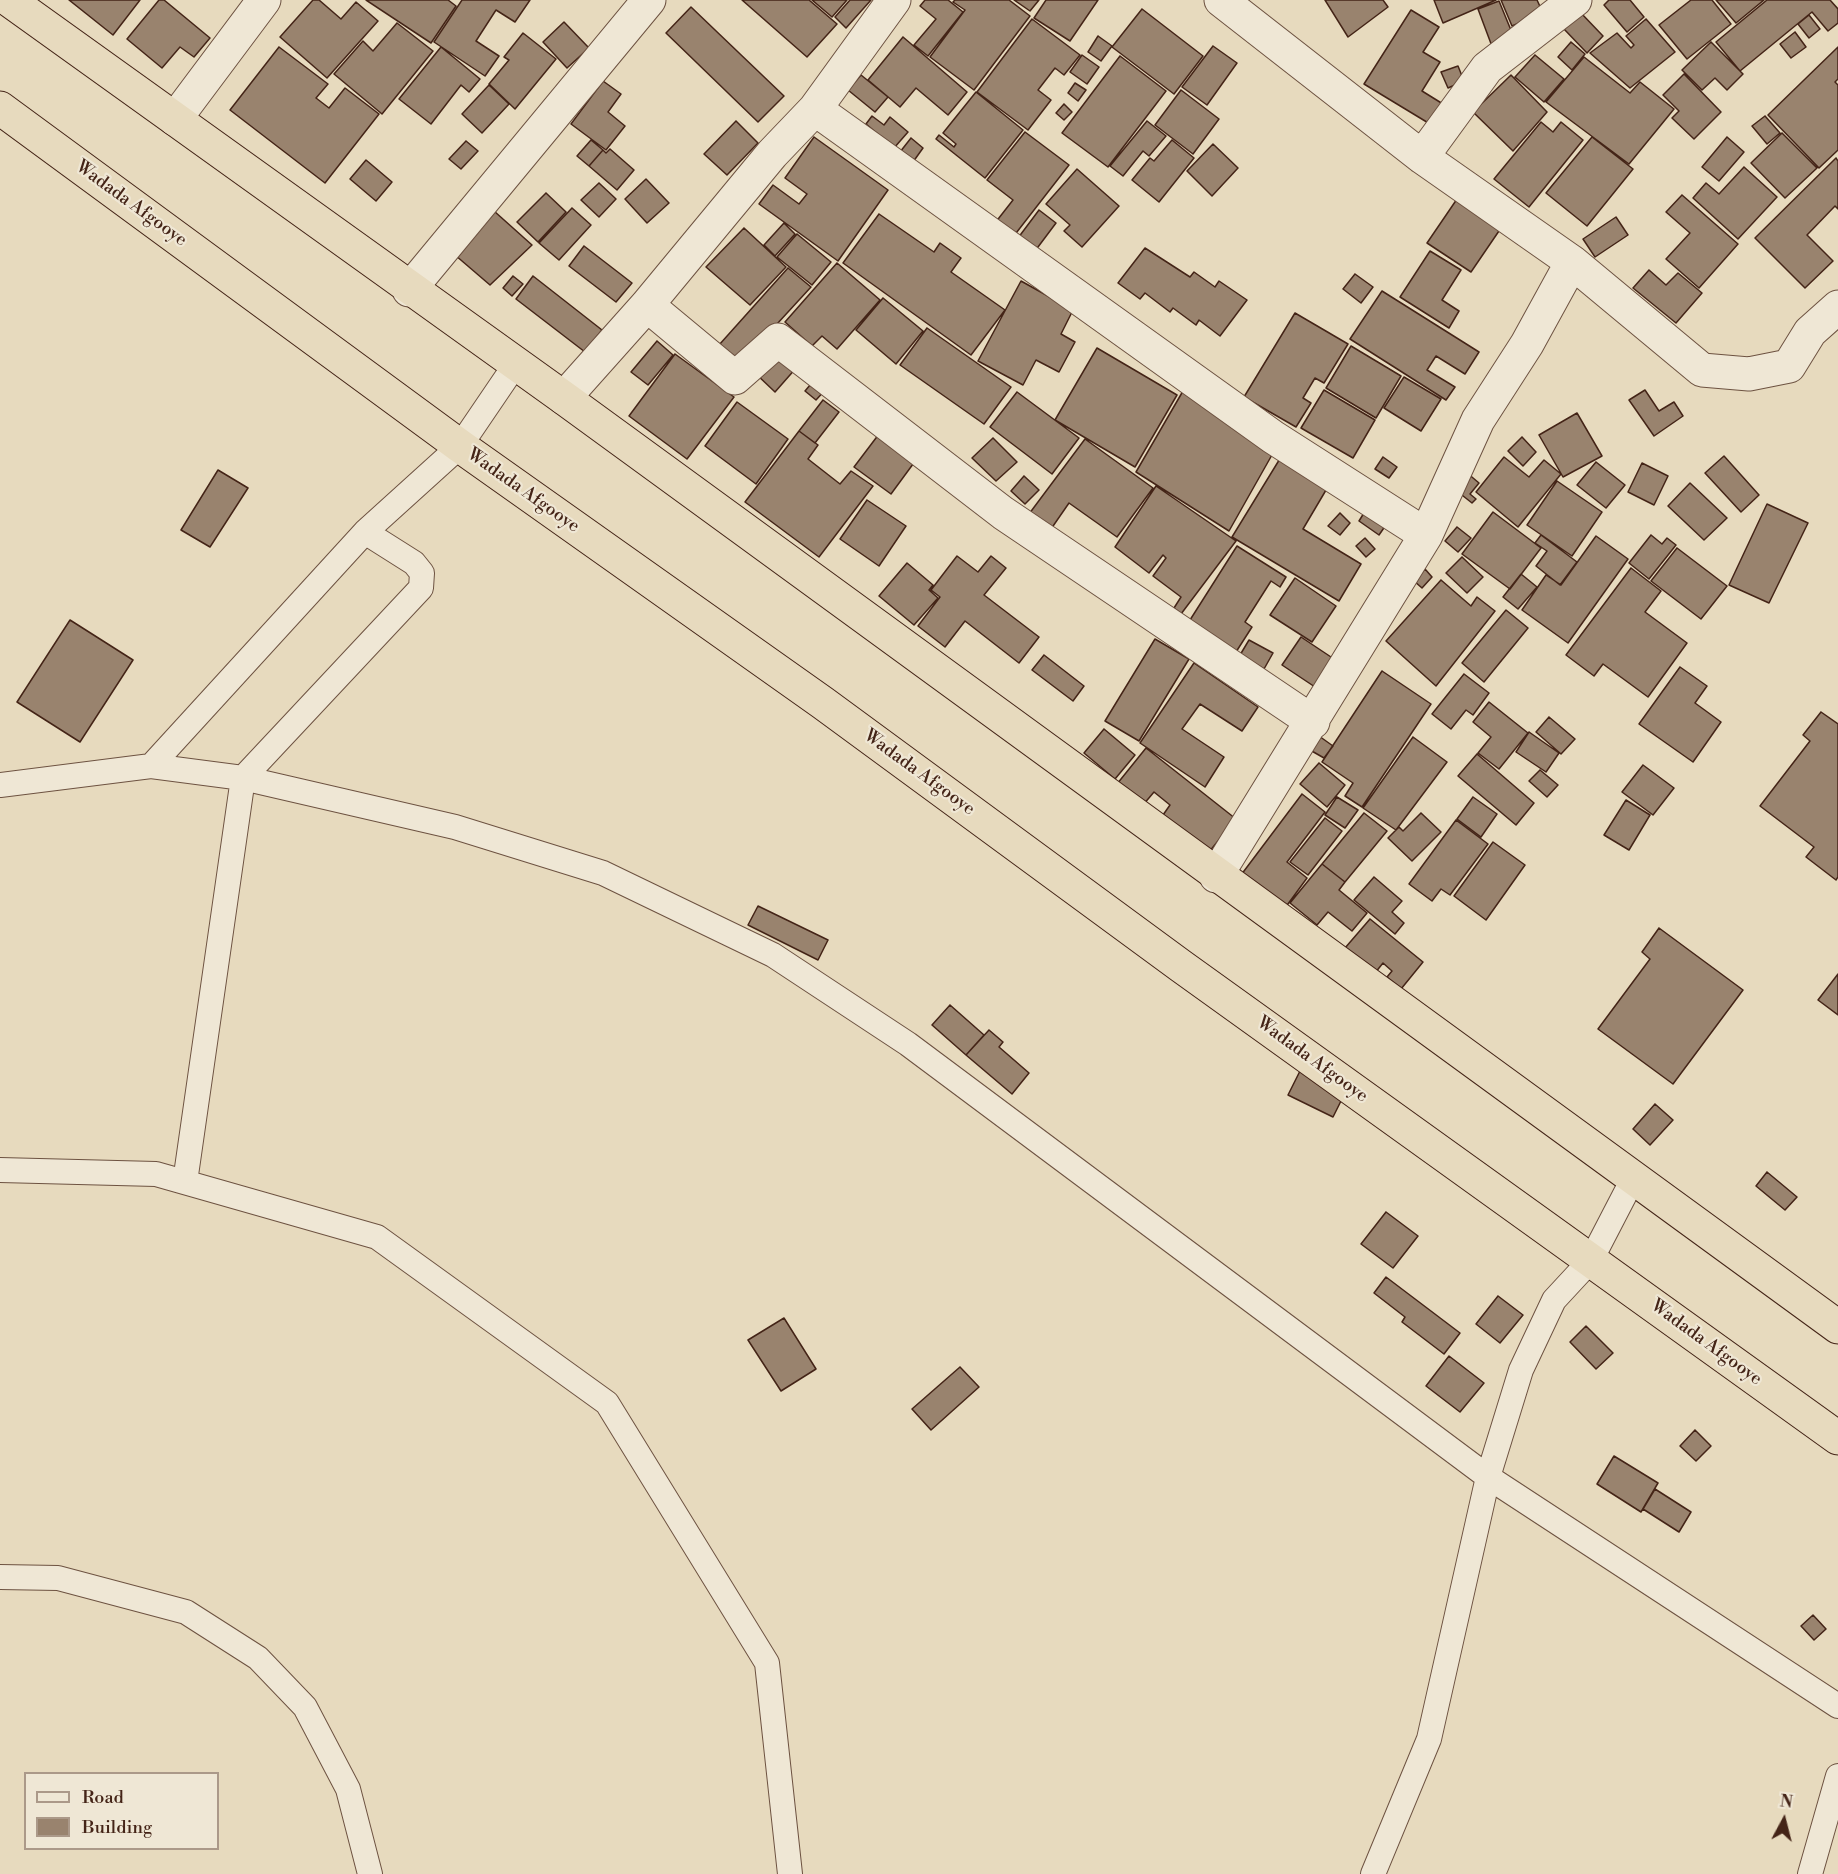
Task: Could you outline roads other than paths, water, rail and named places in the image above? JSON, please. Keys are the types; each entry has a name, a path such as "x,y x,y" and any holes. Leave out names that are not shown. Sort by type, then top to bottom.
{"highway":[{"path":"9,0 409,290 564,398 1216,876 1838,1327"},
{"name":"Wadada Afgooye","path":"0,108 460,446 823,703 1190,973 1838,1438"}],"street":[{"path":"175,119 264,0"},
{"path":"409,290 649,0"},
{"path":"564,398 647,305 772,154 815,109 894,0"},
{"path":"1221,0 1422,157 1572,262 1702,370 1749,374 1789,366 1810,332 1838,307"},
{"path":"1422,157 1487,68 1575,0"},
{"path":"815,109 1097,308 1273,437 1426,535"},
{"path":"1216,876 1313,722 1426,535 1478,420 1527,344 1572,262"},
{"path":"647,305 735,378 778,340 1003,513 1313,722"}],"lane":[{"path":"151,766 365,532 460,446 515,365"},
{"path":"185,1182 243,778 421,588 422,573 414,563 365,532"},
{"path":"0,785 151,766 243,778 455,827 603,873 773,955 908,1044 1488,1477 1838,1706"},
{"path":"0,1170 156,1174 377,1237 607,1403 767,1663 790,1874"},
{"path":"1372,1874 1429,1739 1488,1477 1521,1370 1554,1300 1591,1260 1634,1178"},
{"path":"0,1577 58,1578 186,1612 258,1658 304,1707 348,1789 370,1874"},
{"path":"1810,1874 1838,1776"}]}
